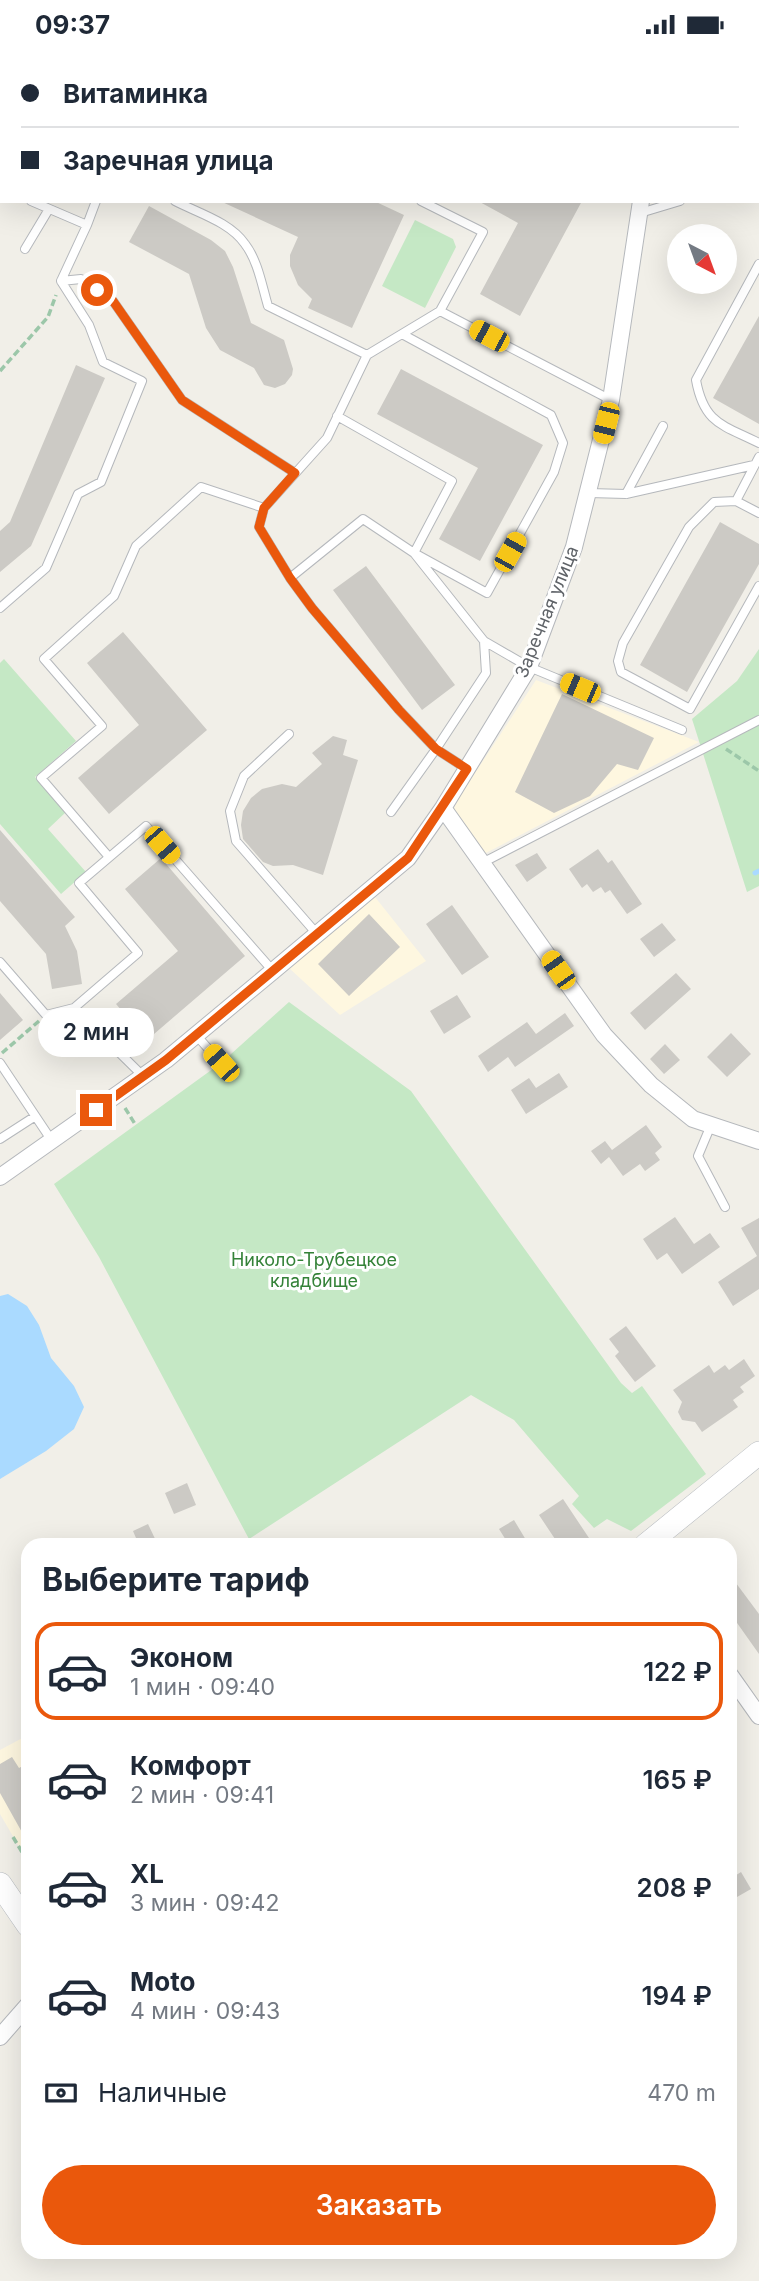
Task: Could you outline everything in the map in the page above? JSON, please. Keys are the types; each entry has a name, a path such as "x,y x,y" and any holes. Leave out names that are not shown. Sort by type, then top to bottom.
{"main road":[{"path":"655,1538 759,1453"},
{"path":"0,1884 21,1915"}],"street":[{"name":"Заречная улица","path":"0,1177 144,1077 317,934 408,858 443,808 529,667 574,547 611,400 640,207"},
{"path":"443,808 604,1035 651,1085 693,1119 759,1141"},
{"path":"737,1685 759,1716"},
{"path":"0,2037 21,2013"}],"lane":[{"path":"36,203 86,225"},
{"path":"61,281 95,203"},
{"path":"179,203 222,224 247,245 268,306 367,355"},
{"path":"425,203 483,233 440,311 367,355 327,438 264,508 259,527 312,608 390,700 436,749 467,769"},
{"path":"640,207 670,203"},
{"path":"26,249 49,209"},
{"path":"759,264 696,380 699,398 713,420 759,443"},
{"path":"61,281 81,279 113,301 182,400 295,473"},
{"path":"0,608 46,568 78,494 101,482 142,381 103,362 89,325 61,281"},
{"path":"440,311 611,400"},
{"path":"290,578 363,519 414,553 487,593 554,472 563,443 551,415 402,334"},
{"path":"337,416 452,481 414,553"},
{"path":"626,494 663,426"},
{"path":"589,493 626,494 757,461"},
{"path":"736,501 757,461"},
{"path":"109,857 41,778 102,726 44,659 114,596 135,546 201,487 264,508"},
{"path":"759,513 736,501 714,502 689,527 623,643 618,660 621,672 690,709 759,586"},
{"path":"414,553 484,641 529,667 682,730"},
{"path":"391,812 486,673 484,641"},
{"path":"482,863 759,720"},
{"path":"289,734 244,776 230,811 236,841 317,934"},
{"path":"0,962 46,1015 74,1008 138,953 79,883 146,826 272,971"},
{"path":"74,1008 144,1077"},
{"path":"195,1035 221,1063"},
{"path":"0,1063 52,1141"},
{"path":"0,1139 34,1117"},
{"path":"711,1125 698,1156 725,1207"}],"path":[{"path":"0,371 48,317 61,281"},
{"path":"715,741 759,771"},
{"path":"0,1055 46,1015"},
{"path":"13,1837 21,1850"}],"shaded area":[{"path":"536,680 699,742 484,854 454,810 456,802"},
{"path":"375,897 426,961 340,1015 289,968"},
{"path":"21,1739 21,1850 0,1814 0,1750"}],"green space":[{"path":"415,220 453,239 456,247 425,308 382,286"},
{"path":"759,649 759,886 747,892 692,719 737,681"},
{"path":"4,659 76,741 35,777 66,812 48,829 86,872 61,894 0,824 0,663"},
{"name":"Николо-Трубецкое кладбище","path":"289,1002 411,1091 621,1383 632,1393 642,1386 706,1474 631,1531 607,1519 594,1528 572,1504 579,1496 514,1420 471,1395 248,1538 99,1257 54,1184 221,1063"}],"water":[{"path":"8,1294 27,1306 39,1325 51,1358 74,1386 84,1407 74,1429 46,1451 0,1479 0,1296"}],"building":[{"path":"224,203 378,203 404,215 352,328 308,308 312,299 298,285 290,266 290,255 298,237"},
{"path":"482,203 581,203 520,316 480,294 518,223"},
{"path":"149,206 211,240 225,251 251,323 284,340 293,369 285,384 275,388 264,385 254,368 220,350 206,328 189,274 129,242"},
{"path":"759,316 759,424 713,398"},
{"path":"76,365 105,378 31,546 0,572 0,531 10,522"},
{"path":"401,369 543,445 480,561 439,539 478,468 377,414"},
{"path":"720,522 759,544 759,564 687,692 640,665"},
{"path":"366,566 455,685 422,710 333,590"},
{"path":"123,632 207,730 109,814 78,778 139,725 87,663"},
{"path":"562,694 654,738 638,770 617,764 590,796 554,813 515,792"},
{"path":"333,736 347,740 343,755 358,760 323,875 293,865 273,866 263,862 243,839 243,811 251,798 262,789 282,784 296,787 322,764 312,753"},
{"path":"0,830 75,917 65,926 77,951 82,984 52,989 46,954 0,901"},
{"path":"598,849 608,863 612,860 642,904 627,914 610,890 605,893 601,887 593,892 587,884 582,888 569,869"},
{"path":"537,853 547,868 527,882 515,865"},
{"path":"161,858 245,956 147,1040 116,1004 178,951 125,889"},
{"path":"452,905 489,957 462,975 426,924"},
{"path":"369,914 400,947 349,996 318,964"},
{"path":"662,923 676,940 654,957 640,939"},
{"path":"676,973 691,989 645,1030 630,1013"},
{"path":"0,993 23,1020 0,1040"},
{"path":"457,995 471,1017 444,1034 430,1011"},
{"path":"565,1013 574,1026 515,1067 508,1057 488,1072 478,1056 527,1022 536,1034"},
{"path":"731,1033 751,1054 727,1077 707,1057"},
{"path":"665,1044 680,1060 664,1074 650,1059"},
{"path":"559,1073 568,1087 526,1114 511,1090 529,1078 536,1088"},
{"path":"646,1125 662,1147 655,1153 660,1160 645,1171 640,1164 623,1176 609,1157 601,1164 591,1151 605,1141 612,1150"},
{"path":"675,1217 694,1244 710,1233 720,1247 682,1274 667,1253 657,1260 643,1239"},
{"path":"759,1218 759,1289 733,1306 718,1282 757,1256 741,1228"},
{"path":"626,1326 656,1366 635,1382 615,1356 619,1352 609,1339"},
{"path":"744,1359 755,1376 740,1387 744,1392 733,1400 738,1407 702,1432 695,1422 682,1420 678,1412 682,1402 673,1390 709,1365 714,1373 725,1365 729,1370"},
{"path":"187,1483 196,1505 174,1514 165,1493"},
{"path":"563,1499 589,1538 554,1538 539,1515"},
{"path":"514,1520 525,1538 505,1538 499,1529"},
{"path":"148,1524 155,1538 136,1538 133,1531"},
{"path":"737,1584 759,1614 759,1654 737,1623"},
{"path":"12,1757 19,1768 21,1767 21,1830 0,1793 0,1764"},
{"path":"741,1872 751,1889 737,1897 737,1875"}],"waterway":[{"path":"755,873 759,871"}],"route":[{"path":"96,1110 166,1060 408,858 467,769 436,749 399,710 312,608 259,527 264,508 295,473 182,400 113,301 97,290"}]}
